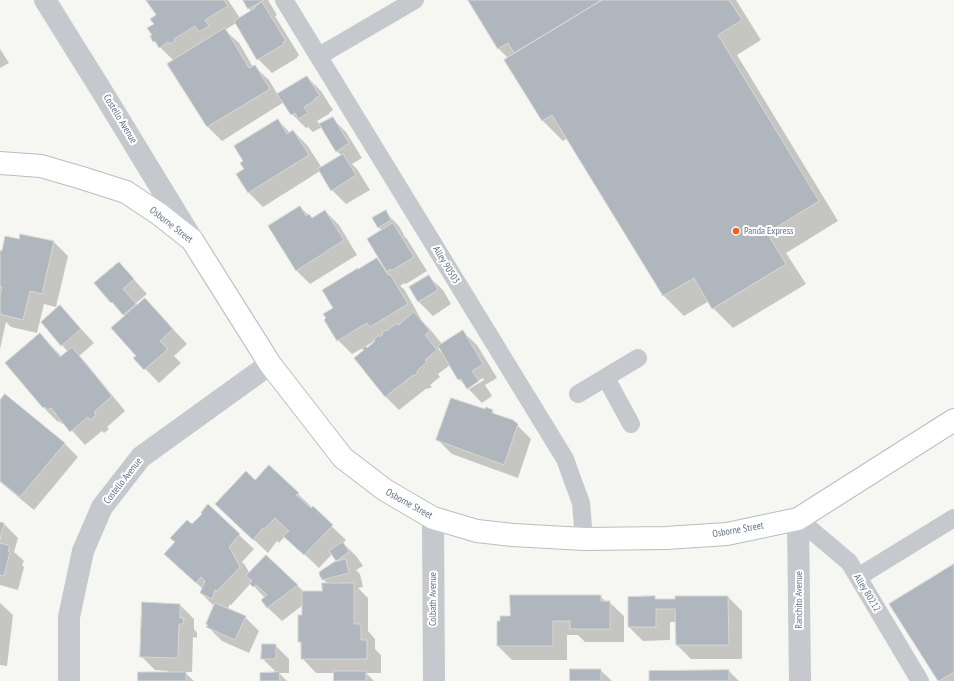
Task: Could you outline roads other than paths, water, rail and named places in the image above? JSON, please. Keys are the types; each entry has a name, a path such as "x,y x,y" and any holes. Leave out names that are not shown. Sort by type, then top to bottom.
{"street":[{"name":"Costello Avenue","path":"45,0 104,93 192,240"},
{"name":"Osborne Street","path":"0,163 41,166 126,192 159,214 192,240 270,364 343,458 385,490 433,518 477,531 513,535 584,538 666,538 727,534 798,519 954,420"},
{"name":"Costello Avenue","path":"69,681 69,617 83,551 102,507 141,457 270,364"},
{"name":"Colbath Avenue","path":"433,518 434,681"},
{"name":"Ranchito Avenue","path":"798,519 800,681"}],"lane":[{"name":"Alley 90503","path":"284,0 565,459 581,503 584,538"},
{"path":"319,56 415,0"},
{"path":"578,394 638,358"},
{"path":"606,378 630,424"},
{"path":"858,577 954,518"},
{"name":"Alley 80212","path":"798,519 849,562 920,681"}],"place":[{"name":"Panda Express","path":"736,231"}]}
